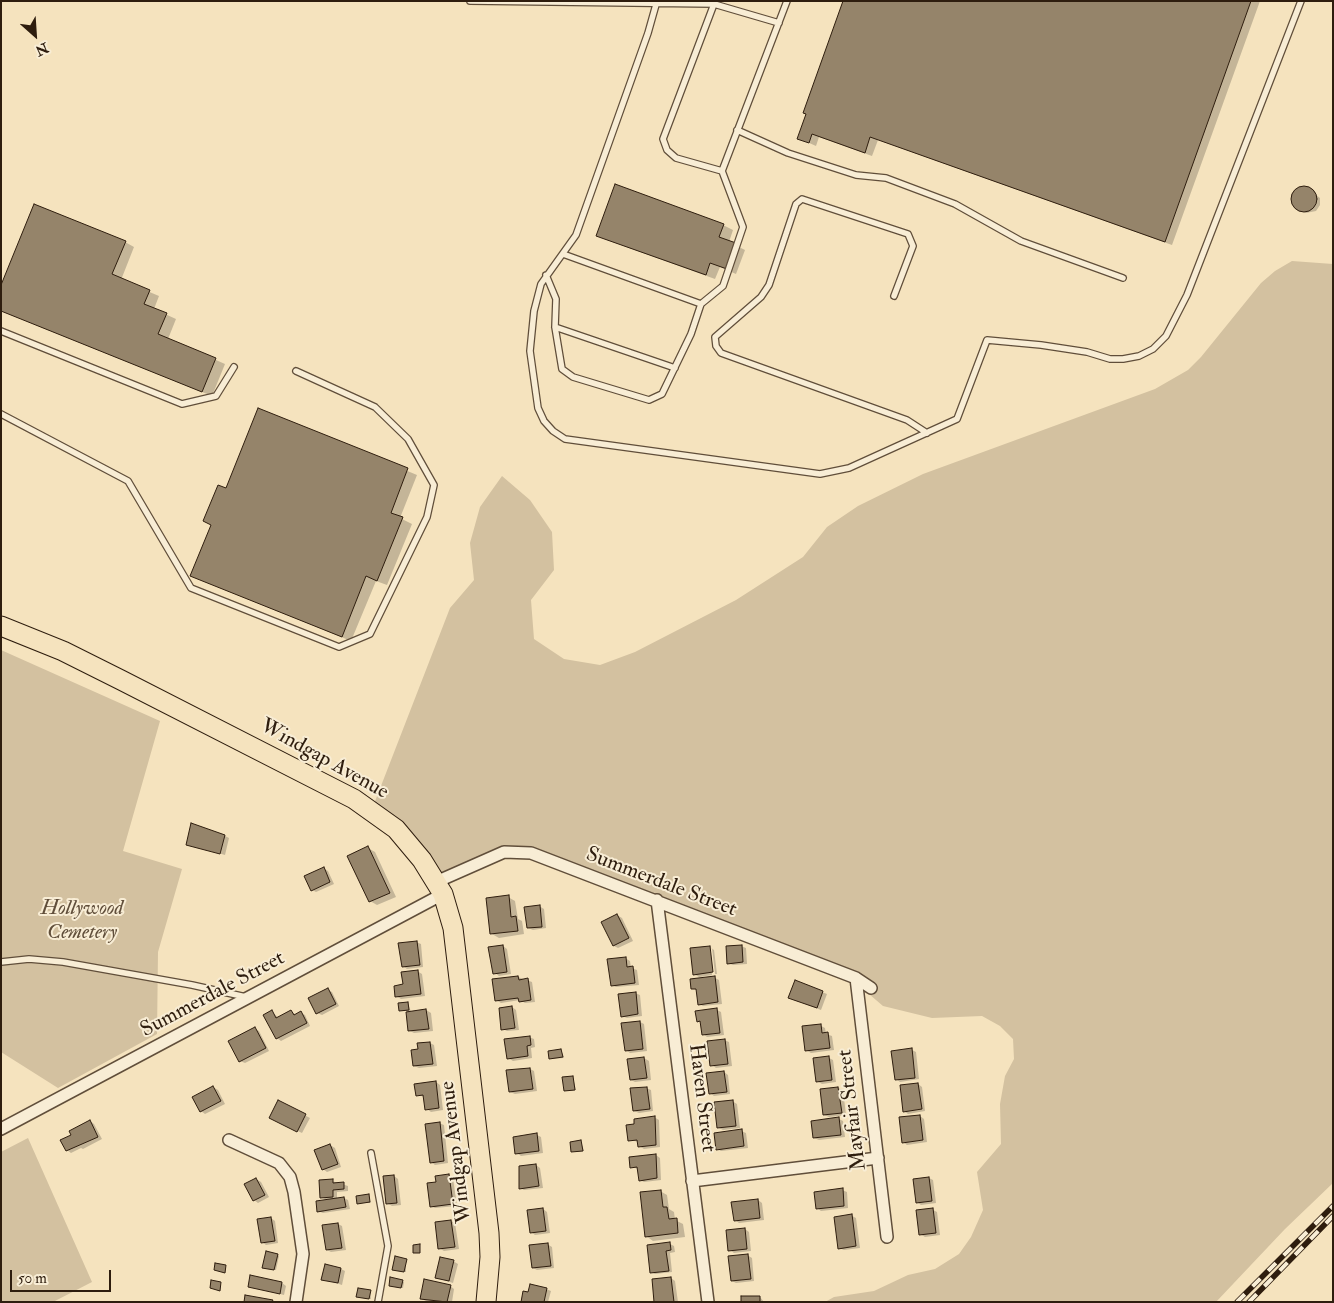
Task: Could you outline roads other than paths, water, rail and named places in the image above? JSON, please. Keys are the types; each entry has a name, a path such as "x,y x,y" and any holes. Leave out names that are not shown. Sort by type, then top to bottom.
{"main road":[{"name":"Windgap Avenue","path":"1,626 63,651 354,799 396,829 411,845 439,888 453,928 489,1232 490,1257 486,1302"}],"street":[{"name":"Summerdale Street","path":"1,1129 248,998 504,852 531,853 856,978 871,988"},
{"name":"Haven Street","path":"656,900 708,1302"},
{"name":"Mayfair Street","path":"856,978 887,1238"},
{"path":"229,1140 279,1163 290,1177 301,1229 303,1254 296,1302"},
{"path":"692,1181 878,1158"}],"lane":[{"path":"470,1 714,4 779,23"},
{"path":"546,275 556,299 555,327 562,369 573,377 649,400 662,394 691,334 701,304 723,286 743,228 722,172 787,1"},
{"path":"657,2 648,33 576,235 564,254 546,275 534,311 530,351 538,408 548,426 565,438 820,474 849,468 959,417 987,340 1087,352 1110,359 1139,356 1153,349 1166,336 1187,295 1301,1"},
{"path":"714,4 663,139 667,150 676,158 722,172"},
{"path":"737,130 788,153 856,175 886,178 955,204 1022,241 1124,278"},
{"path":"894,296 913,246 908,234 802,199 796,204 769,285 761,297 715,337 716,346 722,354 907,420 927,433"},
{"path":"564,254 701,304"},
{"path":"555,327 675,368"},
{"path":"1,331 182,404 216,396 234,367"},
{"path":"1,414 128,481 191,588 339,647 370,634 427,517 434,485 408,438 375,406 296,371"},
{"path":"1,962 29,959 63,962 192,985 248,998"},
{"path":"371,1153 388,1246 378,1302"}],"railway":[{"path":"1237,1302 1333,1206"},
{"path":"1249,1302 1333,1216"}],"park label":[{"name":"Hollywood Cemetery","path":"82,921"}]}
